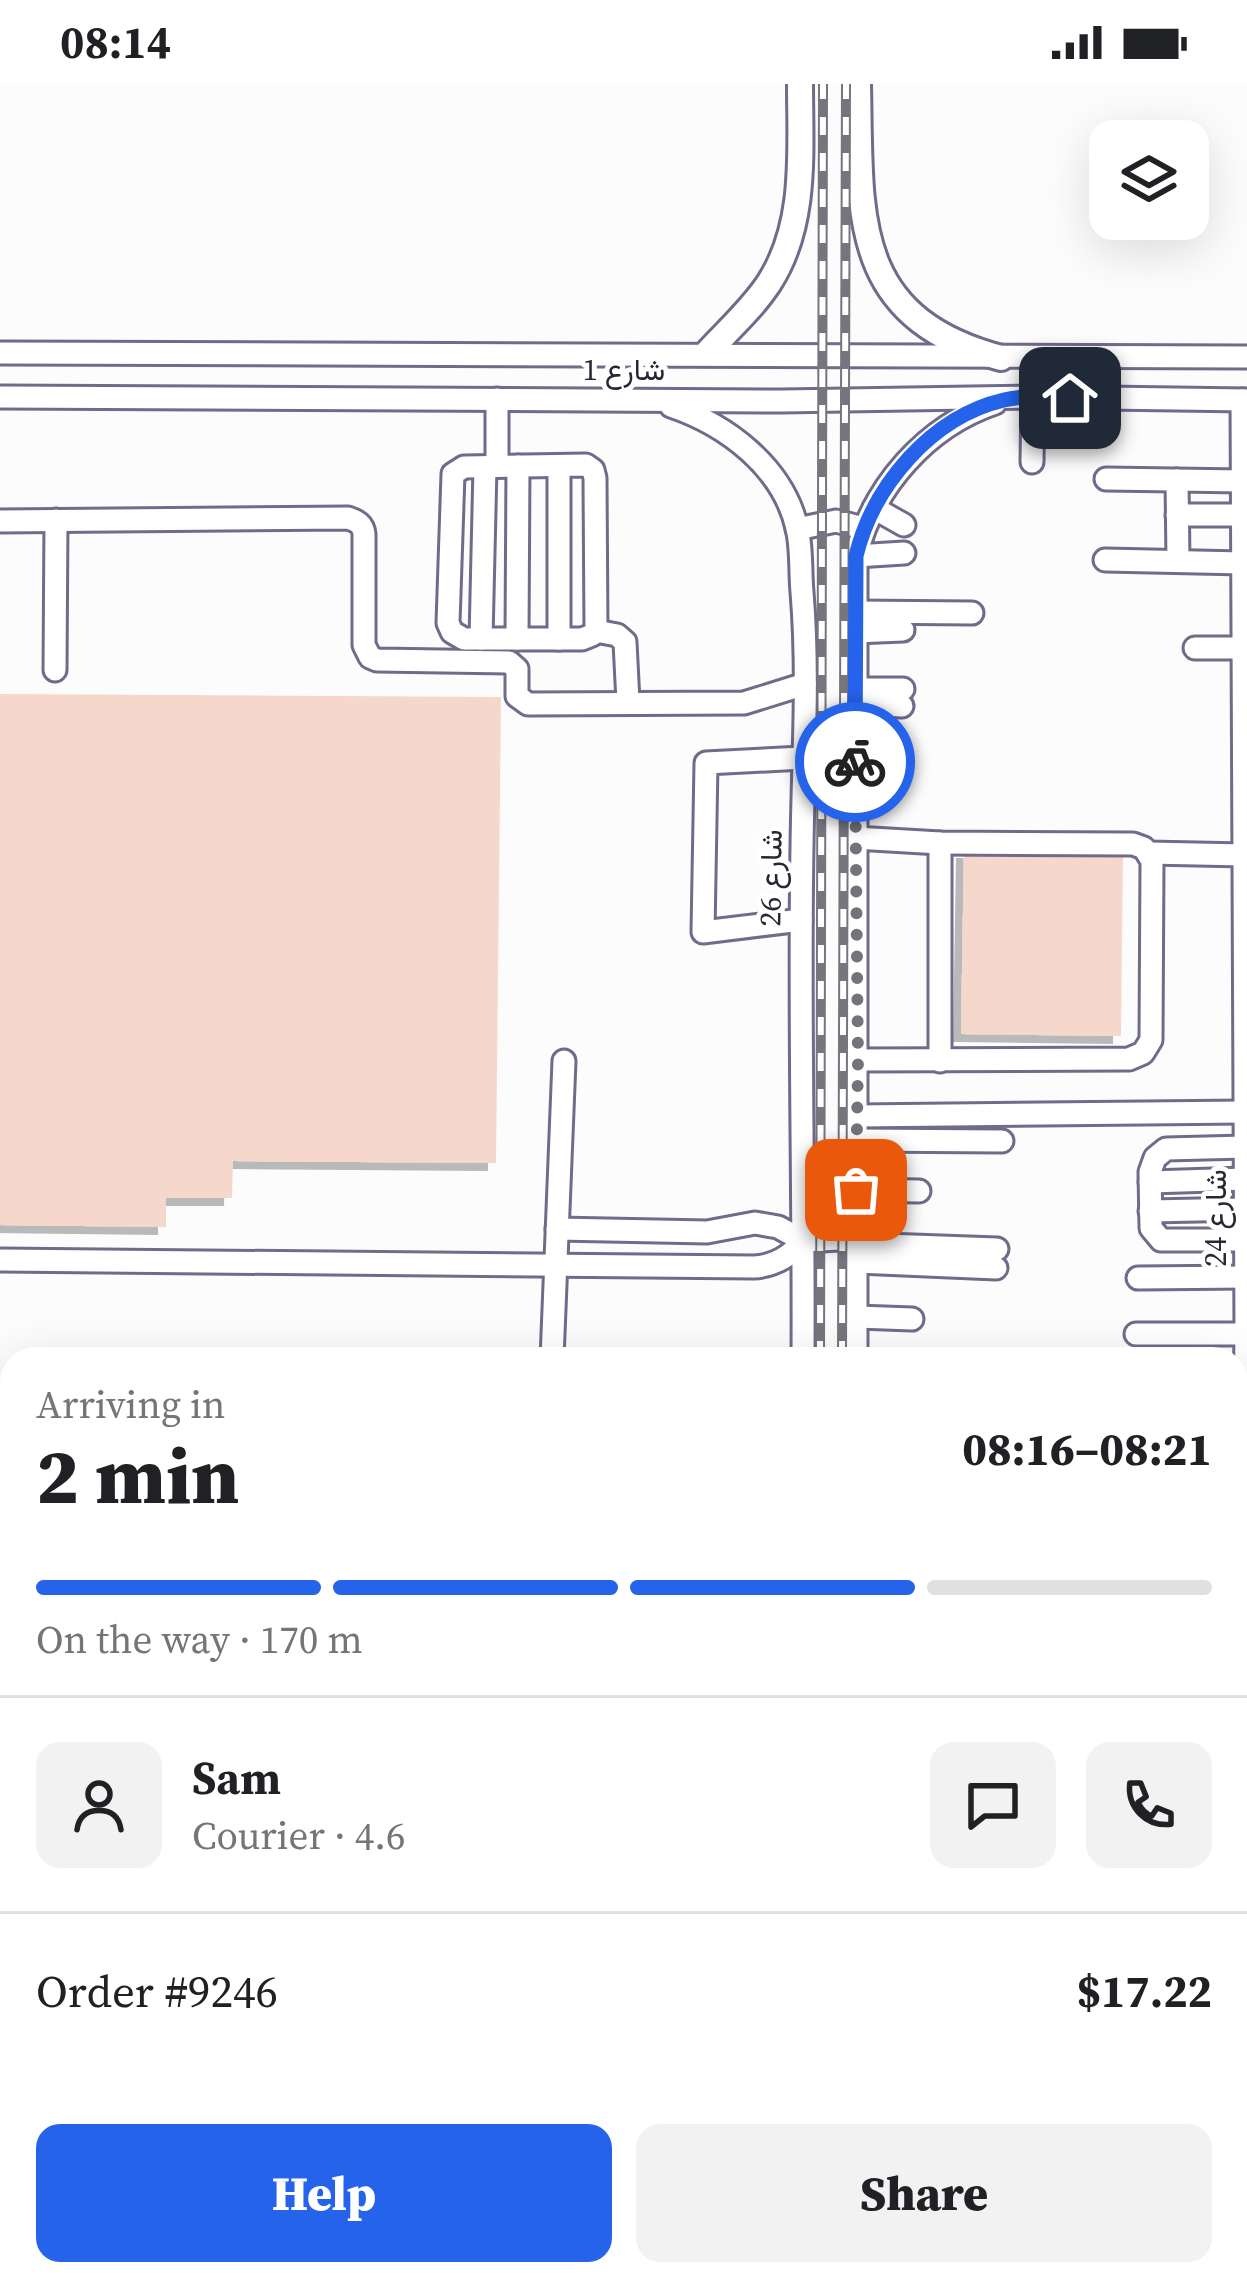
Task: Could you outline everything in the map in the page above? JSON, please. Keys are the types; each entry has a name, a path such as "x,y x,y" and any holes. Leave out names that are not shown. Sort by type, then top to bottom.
{"main road":[{"path":"707,353 766,288 789,244 800,182 800,84"},
{"path":"858,84 861,200 867,240 880,273 920,321 945,338 1001,358"}],"street":[{"name":"شارع 1","path":"0,352 1247,357"},
{"name":"شارع 1","path":"0,397 1245,400"},
{"path":"1032,463 1033,397"},
{"path":"856,1347 856,556 868,518 902,467 959,419 1007,399"},
{"path":"497,400 517,639"},
{"name":"شارع 26","path":"653,400 709,422 743,446 777,482 797,529 805,684 803,1347"},
{"name":"شارع 24","path":"1245,400 1247,1334"},
{"path":"596,631 595,474 586,465 460,468 453,474 448,623 457,637 587,638 596,631 617,635 625,642 628,702"},
{"path":"482,639 500,466"},
{"path":"559,466 559,639"},
{"path":"1106,479 1243,481"},
{"path":"1177,480 1178,562"},
{"path":"1177,515 1243,515"},
{"path":"797,529 868,518 904,525"},
{"path":"55,670 56,520"},
{"path":"0,521 356,520 364,534 364,645 370,657 505,661 517,669 517,696 524,703 744,704 805,684"},
{"path":"856,556 904,553"},
{"path":"1105,560 1244,570"},
{"path":"1197,577 1244,570"},
{"path":"855,622 973,613"},
{"path":"855,622 903,630"},
{"path":"1195,648 1244,649"},
{"path":"854,696 903,697"},
{"path":"801,920 703,932 706,763 803,758"},
{"path":"856,838 1133,844 1148,853 1245,855"},
{"path":"940,843 940,1061"},
{"path":"858,1060 1130,1059 1143,1053 1151,1040 1152,861 1148,853"},
{"path":"553,1347 564,1061"},
{"path":"857,1128 1246,1105"},
{"path":"857,1128 1003,1141"},
{"path":"1246,1162 1166,1148 1151,1164 1150,1182 1151,1228 1161,1240 1246,1235"},
{"path":"1150,1182 1246,1162"},
{"path":"856,1190 920,1191"},
{"path":"1150,1211 1246,1209"},
{"path":"557,1229 707,1232 755,1222 803,1240 996,1259"},
{"path":"0,1260 766,1267 803,1240"},
{"path":"1138,1278 1246,1277"},
{"path":"857,1317 912,1319"},
{"path":"1136,1334 1247,1334"}],"building":[{"path":"0,694 501,697 496,1163 233,1161 232,1198 166,1198 166,1227 0,1225"},
{"path":"964,850 1123,852 1121,1036 961,1034"}],"railway":[{"path":"820,1347 823,84"},
{"path":"842,1347 846,84"}],"way so far":[{"path":"855,762 856,1190"}],"route":[{"path":"855,762 856,556 863,528 886,487 919,448 985,406 1007,399 1070,398"}]}
